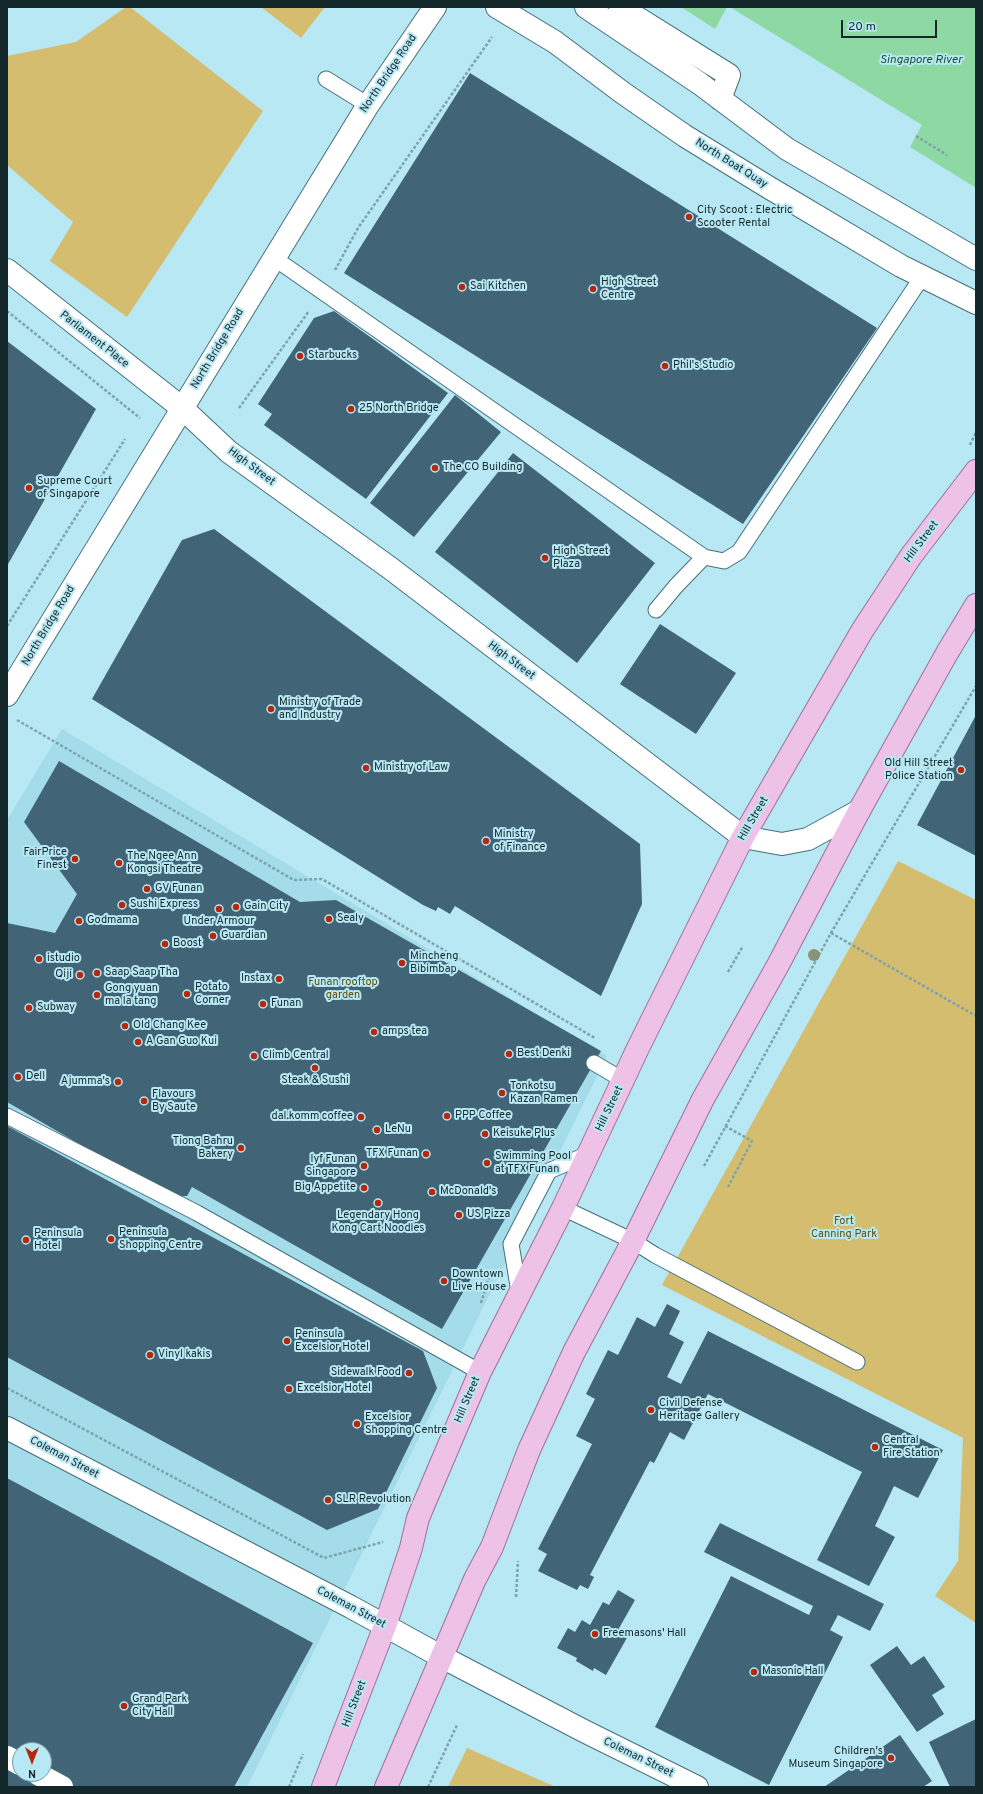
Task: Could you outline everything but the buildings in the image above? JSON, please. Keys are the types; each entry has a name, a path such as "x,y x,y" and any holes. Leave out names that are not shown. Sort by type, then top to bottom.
{"main road":[{"name":"Hill Street","path":"323,1787 385,1626 411,1548 418,1518 480,1372 519,1292 563,1208 623,1080 743,837 862,631 911,556 976,471"},
{"path":"386,1787 475,1579 492,1547 529,1450 574,1352 633,1241 703,1099 778,965 858,811 947,653 976,605"}],"street":[{"name":"North Bridge Road","path":"7,695 368,105 435,7"},
{"path":"586,7 699,83 787,149 976,259"},
{"path":"620,7 729,76 720,99"},
{"name":"North Boat Quay","path":"503,10 555,42 623,93 685,136 901,266 976,303"},
{"name":"Parliament Place","path":"7,270 182,408"},
{"name":"High Street","path":"182,408 229,452 390,568 743,837 782,844 808,839 858,811"},
{"name":"Coleman Street","path":"7,1428 584,1731 696,1787"},
{"path":"52,1782 62,1787"}],"lane":[{"path":"326,79 368,105"},
{"path":"274,258 704,557 724,561 739,552 922,276"},
{"path":"656,610 676,586 704,557"},
{"path":"594,1063 623,1080"},
{"path":"7,1116 197,1213 480,1372"},
{"path":"519,1292 511,1244 549,1171 588,1154"},
{"path":"563,1208 633,1241 655,1255 857,1362"}],"path":[{"path":"239,408 323,292 358,228 503,10"},
{"path":"916,136 947,155"},
{"path":"7,310 140,418"},
{"path":"7,626 125,439"},
{"path":"703,1167 831,934 976,686"},
{"path":"14,718 294,880 322,879 633,1060"},
{"path":"831,934 976,1016"},
{"path":"728,972 743,946"},
{"path":"725,1126 752,1141 728,1187"},
{"path":"7,1388 324,1558 388,1541"},
{"path":"516,1597 518,1556"},
{"path":"428,1787 457,1725"}],"shaded area":[{"path":"62,729 607,1056 247,1787 7,1787 7,820"}],"green space":[{"path":"126,7 130,7 263,111 127,317 50,261 73,222 7,165 7,56 76,42"},
{"path":"261,7 325,7 301,38"},
{"name":"Fort Canning Park","path":"898,861 976,900 976,1623 935,1596 958,1561 963,1438 662,1285"},
{"path":"467,1748 556,1787 448,1787"}],"water":[{"path":"681,7 727,7 715,29"},
{"name":"Singapore River","path":"730,7 976,7 976,188 910,147 922,125"}],"place":[{"name":"City Scoot : Electric Scooter Rental","path":"689,217"},
{"name":"Sai Kitchen","path":"462,287"},
{"name":"High Street Centre","path":"593,289"},
{"name":"Starbucks","path":"300,356"},
{"name":"Phil's Studio","path":"665,366"},
{"name":"25 North Bridge","path":"351,409"},
{"name":"The CO Building","path":"435,468"},
{"name":"Supreme Court of Singapore","path":"29,488"},
{"name":"High Street Plaza","path":"545,558"},
{"name":"Ministry of Trade and Industry","path":"271,709"},
{"name":"Ministry of Law","path":"366,768"},
{"name":"Old Hill Street Police Station","path":"961,770"},
{"name":"Ministry of Finance","path":"486,841"},
{"name":"FairPrice Finest","path":"75,859"},
{"name":"The Ngee Ann Kongsi Theatre","path":"119,863"},
{"name":"GV Funan","path":"147,889"},
{"name":"Sushi Express","path":"122,905"},
{"name":"Gain City","path":"236,907"},
{"name":"Under Armour","path":"219,909"},
{"name":"Sealy","path":"329,919"},
{"name":"Godmama","path":"79,921"},
{"name":"Guardian","path":"213,936"},
{"name":"Boost","path":"165,944"},
{"name":"istudio","path":"39,959"},
{"name":"Mincheng Bibimbap","path":"402,963"},
{"name":"Saap Saap Tha","path":"97,973"},
{"name":"Qiji","path":"80,975"},
{"name":"Instax","path":"279,979"},
{"name":"Potato Corner","path":"187,994"},
{"name":"Gong yuan ma la tang","path":"97,995"},
{"name":"Funan","path":"263,1004"},
{"name":"Subway","path":"29,1008"},
{"name":"Old Chang Kee","path":"125,1026"},
{"name":"amps tea","path":"374,1032"},
{"name":"A Gan Guo Kui","path":"138,1042"},
{"name":"Best Denki","path":"509,1054"},
{"name":"Climb Central","path":"254,1056"},
{"name":"Steak & Sushi","path":"315,1068"},
{"name":"Dell","path":"18,1077"},
{"name":"Ajumma's","path":"118,1082"},
{"name":"Tonkotsu Kazan Ramen","path":"502,1093"},
{"name":"Flavours By Saute","path":"144,1101"},
{"name":"PPP Coffee","path":"447,1116"},
{"name":"dal.komm coffee","path":"361,1117"},
{"name":"LeNu","path":"377,1130"},
{"name":"Keisuke Plus","path":"485,1134"},
{"name":"Tiong Bahru Bakery","path":"241,1148"},
{"name":"TFX Funan","path":"426,1154"},
{"name":"Swimming Pool at TFX Funan","path":"487,1163"},
{"name":"lyf Funan Singapore","path":"364,1166"},
{"name":"Big Appetite","path":"364,1188"},
{"name":"McDonald's","path":"432,1192"},
{"name":"Legendary Hong Kong Cart Noodles","path":"378,1203"},
{"name":"US Pizza","path":"459,1215"},
{"name":"Peninsula Shopping Centre","path":"111,1239"},
{"name":"Peninsula Hotel","path":"26,1240"},
{"name":"Downtown Live House","path":"444,1281"},
{"name":"Peninsula Excelsior Hotel","path":"287,1341"},
{"name":"Vinyl kakis","path":"150,1355"},
{"name":"Sidewalk Food","path":"409,1373"},
{"name":"Excelsior Hotel","path":"289,1389"},
{"name":"Civil Defense Heritage Gallery","path":"651,1410"},
{"name":"Excelsior Shopping Centre","path":"357,1424"},
{"name":"Central Fire Station","path":"875,1447"},
{"name":"SLR Revolution","path":"328,1500"},
{"name":"Freemasons' Hall","path":"595,1634"},
{"name":"Masonic Hall","path":"754,1672"},
{"name":"Grand Park City Hall","path":"124,1706"},
{"name":"Children's Museum Singapore","path":"891,1758"}],"park label":[{"name":"Funan rooftop garden","path":"343,989"}]}
